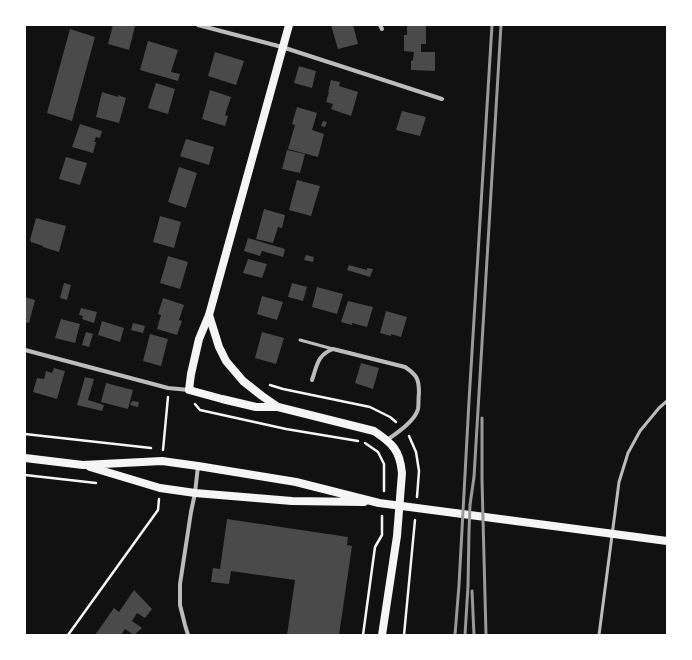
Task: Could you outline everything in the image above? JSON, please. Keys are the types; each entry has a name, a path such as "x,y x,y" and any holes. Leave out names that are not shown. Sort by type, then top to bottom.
{"main road":[{"path":"289,25 209,315 199,339 189,390 256,407 278,407 374,431 387,440 398,454 402,473 398,536 382,635"},
{"path":"209,315 219,347 226,361 243,381 278,407"},
{"path":"25,458 83,465 162,462 198,466 296,482 379,503"},
{"path":"83,465 160,488 195,493 292,501 379,503 667,541"}],"street":[{"path":"198,25 282,47 442,98"},
{"path":"312,380 319,359 326,352 333,349 405,367 412,372 419,382 418,409 412,419 387,440"},
{"path":"25,350 168,388 189,390"},
{"path":"188,635 180,605 180,584 198,466"}],"lane":[{"path":"300,340 333,349"},
{"path":"599,635 619,482 628,453 640,431 659,408 667,401"}],"path":[{"path":"265,384 370,408 390,417 403,428 416,452 419,470 416,502"},
{"path":"162,462 168,388"},
{"path":"189,390 191,399 200,410 286,429 365,443 378,452 384,464 384,494"},
{"path":"25,434 155,448"},
{"path":"25,475 78,480 100,484"},
{"path":"68,635 158,510"},
{"path":"364,635 375,547 382,535 383,514"},
{"path":"404,635 415,517"}],"building":[{"path":"113,25 135,26 129,50 108,44"},
{"path":"331,25 353,25 358,44 338,49"},
{"path":"407,26 426,26 426,44 421,44 421,52 435,52 435,71 411,70 411,61 413,60 414,52 404,51 404,35 407,35"},
{"path":"70,29 95,37 72,121 47,113"},
{"path":"148,41 178,50 171,72 180,74 178,81 140,70"},
{"path":"215,52 244,61 236,85 208,76"},
{"path":"299,66 316,71 312,88 294,83"},
{"path":"331,80 340,82 339,86 358,92 351,116 331,109 333,104 326,102"},
{"path":"156,83 175,89 168,114 148,108"},
{"path":"210,90 231,97 225,115 228,116 225,126 202,119"},
{"path":"102,92 126,98 119,123 96,117"},
{"path":"297,107 317,113 312,130 324,134 318,157 288,149 295,125 292,124"},
{"path":"402,111 426,117 420,136 396,130"},
{"path":"323,121 327,122 325,127 321,126"},
{"path":"80,124 102,131 100,138 96,137 93,153 72,147"},
{"path":"186,139 214,147 209,165 180,156"},
{"path":"287,150 305,154 300,173 282,169"},
{"path":"66,157 87,163 80,185 59,179"},
{"path":"179,167 197,173 186,208 168,202"},
{"path":"297,180 320,186 311,216 289,210"},
{"path":"264,209 285,215 282,228 278,227 273,243 256,239"},
{"path":"160,216 181,222 174,248 153,242"},
{"path":"36,218 66,226 59,252 31,242 30,240"},
{"path":"248,238 285,249 283,257 262,251 260,256 244,251"},
{"path":"306,255 314,257 313,262 304,260"},
{"path":"168,256 188,262 180,289 160,283"},
{"path":"248,259 267,264 262,278 243,273"},
{"path":"349,265 367,270 367,268 373,269 370,277 347,270"},
{"path":"64,283 71,285 67,300 60,298"},
{"path":"292,283 307,287 303,301 288,297"},
{"path":"317,287 343,294 337,314 312,307"},
{"path":"262,296 283,302 277,320 257,314"},
{"path":"25,297 35,300 29,323 25,322"},
{"path":"163,298 184,305 179,320 182,321 177,335 157,329 161,315 158,314"},
{"path":"348,301 373,307 367,327 341,322"},
{"path":"81,308 97,312 94,323 82,319 83,316 79,315"},
{"path":"386,311 407,317 401,337 380,333"},
{"path":"61,319 80,324 75,343 55,338"},
{"path":"102,321 124,328 120,342 98,335"},
{"path":"133,323 145,326 143,333 131,330"},
{"path":"86,332 93,334 89,347 82,345"},
{"path":"262,332 284,338 276,364 255,358"},
{"path":"150,334 168,339 161,366 143,361"},
{"path":"361,363 379,368 373,389 355,383"},
{"path":"54,368 65,371 57,399 33,392 37,378 44,379 46,371 52,373"},
{"path":"85,377 94,379 88,400 104,405 102,411 77,405"},
{"path":"106,383 133,390 128,409 101,402"},
{"path":"132,401 139,402 138,407 130,405"},
{"path":"227,519 348,537 347,545 352,546 339,635 287,635 295,580 231,571 229,584 211,582 213,568 220,569"},
{"path":"134,590 152,609 145,618 137,613 132,621 142,628 134,635 125,629 121,635 95,635 114,608 119,612"}],"railway":[{"path":"455,635 492,25"},
{"path":"465,635 470,505 474,477 501,25"},
{"path":"482,418 486,635"},
{"path":"472,591 474,635"}]}
